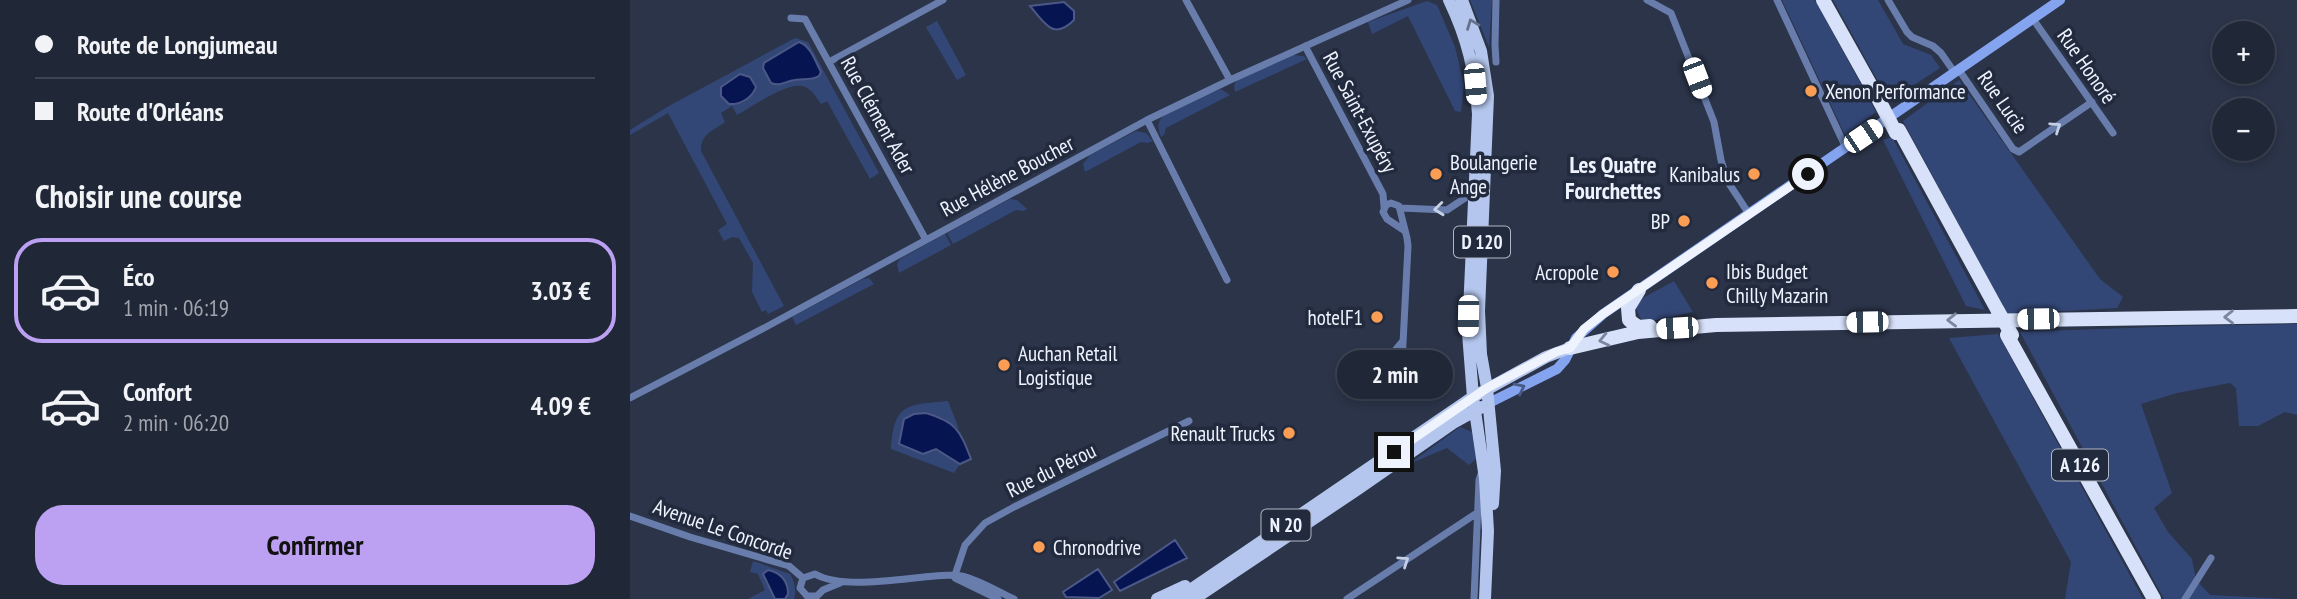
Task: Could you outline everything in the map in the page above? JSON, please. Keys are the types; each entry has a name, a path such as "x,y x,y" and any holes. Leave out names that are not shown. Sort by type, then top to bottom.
{"highway":[{"name":"A 126","path":"1825,0 2154,597"},
{"path":"1639,290 1628,309 1629,320 1638,327 1650,326 1658,330 1717,325 1845,322 2297,316"},
{"name":"N 20","path":"1570,348 1658,330"}],"main road":[{"name":"D 120","path":"1450,0 1469,48 1478,114 1468,322 1474,404 1483,467 1485,599"},
{"name":"D 120","path":"1462,0 1481,51 1488,96 1479,311 1481,354 1489,403 1495,471 1490,527 1482,534"},
{"name":"N 20","path":"1194,599 1474,404 1487,388 1556,352 1570,348"},
{"name":"N 20","path":"1474,404 1489,403"},
{"name":"N 20","path":"1177,599 1397,456"},
{"path":"1157,599 1208,577"}],"street":[{"path":"829,62 943,0"},
{"path":"1186,0 1230,80"},
{"name":"Rue Hélène Boucher","path":"630,398 1147,120 1408,0"},
{"path":"1496,0 1496,62"},
{"path":"1647,0 1671,13 1714,121 1728,182 1749,215"},
{"path":"1777,0 1846,148"},
{"name":"Rue Lucie","path":"1888,0 1907,32 1933,46 1957,71 2013,149 2020,152 2092,102"},
{"path":"1570,348 1584,329 2060,0"},
{"name":"Rue Clément Ader","path":"791,18 805,19 926,240"},
{"name":"Rue Honoré","path":"2033,19 2113,133"},
{"name":"Rue Saint-Exupéry","path":"1305,46 1383,194 1398,208"},
{"path":"1147,120 1227,280"},
{"path":"1405,231 1385,217 1384,207 1388,204 1398,208 1447,210 1474,192"},
{"name":"Rue Saint-Exupéry","path":"1383,194 1384,207"},
{"path":"1392,220 1399,218 1398,208"},
{"path":"1398,208 1408,246 1402,360 1397,368 1388,366 1387,357 1402,342"},
{"name":"N 20","path":"1489,403 1557,369 1570,348"},
{"path":"1393,353 1402,360"},
{"name":"Rue du Pérou","path":"953,575 965,545 985,523 1189,421"},
{"path":"1474,599 1482,534 1477,513 1479,480 1483,467"},
{"path":"1347,599 1477,513"},
{"name":"Avenue Le Concorde","path":"630,516 789,566 803,578"},
{"path":"2185,599 2211,558"},
{"path":"843,582 823,590 817,596 806,598 800,588 803,578 815,574 822,579 843,582 953,575 1014,599"},
{"path":"953,575 998,599"},
{"path":"822,579 823,590"}],"shaded area":[{"path":"1470,0 1492,0 1489,47"},
{"path":"1782,0 1815,0 1876,112 1845,135"},
{"path":"1833,0 1878,0 1903,44 1931,55 1940,68 1891,100"},
{"path":"1427,1 1437,5 1455,47 1464,85 1461,112 1455,111 1408,16 1372,34 1368,22"},
{"path":"1064,2 1074,11 1074,20 1060,29 1050,27 1030,6"},
{"path":"937,21 966,75 957,80 926,27"},
{"path":"795,38 808,42 879,173 870,179 827,101 821,104 805,87 790,87 780,91 737,115 732,106 721,113 725,122 705,136 701,151 784,306 768,314 766,310 762,312 752,292 753,263 739,238 732,237 724,241 718,230 727,224 668,113 630,135 630,130"},
{"path":"799,42 812,54 821,72 819,76 780,84 771,83 763,68 764,63"},
{"path":"1293,55 1307,59 1235,92 1234,85 1237,80"},
{"path":"740,74 750,77 756,87 745,100 729,104 721,96 721,87"},
{"path":"1959,80 2100,279 2123,297 2117,308 2007,314 1903,121"},
{"path":"1221,89 1230,95 1166,128 1161,137 1159,124 1164,115"},
{"path":"1136,131 1146,133 1153,141 1141,142 1085,172 1083,164 1090,155"},
{"path":"1892,137 1985,310 1966,306 1883,140"},
{"path":"1010,199 1017,200 1027,209 1016,210 953,244 947,233"},
{"path":"945,234 951,245 899,273 897,264 900,259"},
{"path":"869,278 874,284 796,325 792,317"},
{"path":"1674,281 1693,312 1656,320 1641,319 1635,306 1643,298"},
{"path":"2297,324 2297,415 2285,412 2258,426 2239,426 2236,388 2230,383 2177,393 2141,404 2172,493 2154,508 2168,532 2192,559 2196,580 2210,595 2289,599 2164,599 2020,332"},
{"path":"1998,334 2143,599 2065,599 2071,562 1949,338"},
{"path":"948,401 959,429 943,418 926,413 936,449 960,464 954,473 891,449 900,414 913,406"},
{"path":"926,413 945,420 956,429 971,459 960,464 936,449 923,454 899,444 904,419 914,414"},
{"path":"1460,427 1472,432 1476,459 1469,465 1447,448 1409,464"},
{"path":"1175,540 1187,558 1120,591 1114,582"},
{"path":"753,561 790,574 795,586 794,599 785,599 787,597 764,579 775,599 748,599 765,590 758,574 750,572"},
{"path":"1098,569 1112,590 1099,598 1066,597 1063,592"},
{"path":"768,570 777,573 785,581 788,594 785,599 775,599 763,574"}],"place":[{"name":"Xenon Performance","path":"1811,91"},
{"name":"Boulangerie Ange","path":"1436,174"},
{"name":"Kanibalus","path":"1754,174"},
{"name":"BP","path":"1684,221"},
{"name":"Acropole","path":"1613,272"},
{"name":"Ibis Budget Chilly Mazarin","path":"1712,283"},
{"name":"hotelF1","path":"1377,317"},
{"name":"Auchan Retail Logistique","path":"1004,365"},
{"name":"Renault Trucks","path":"1289,433"},
{"name":"Chronodrive","path":"1039,547"}],"district":[{"name":"Les Quatre Fourchettes","path":"1613,177"}],"route":[{"path":"1394,452 1487,388 1556,352 1570,348 1584,329 1603,314 1808,174"}]}
